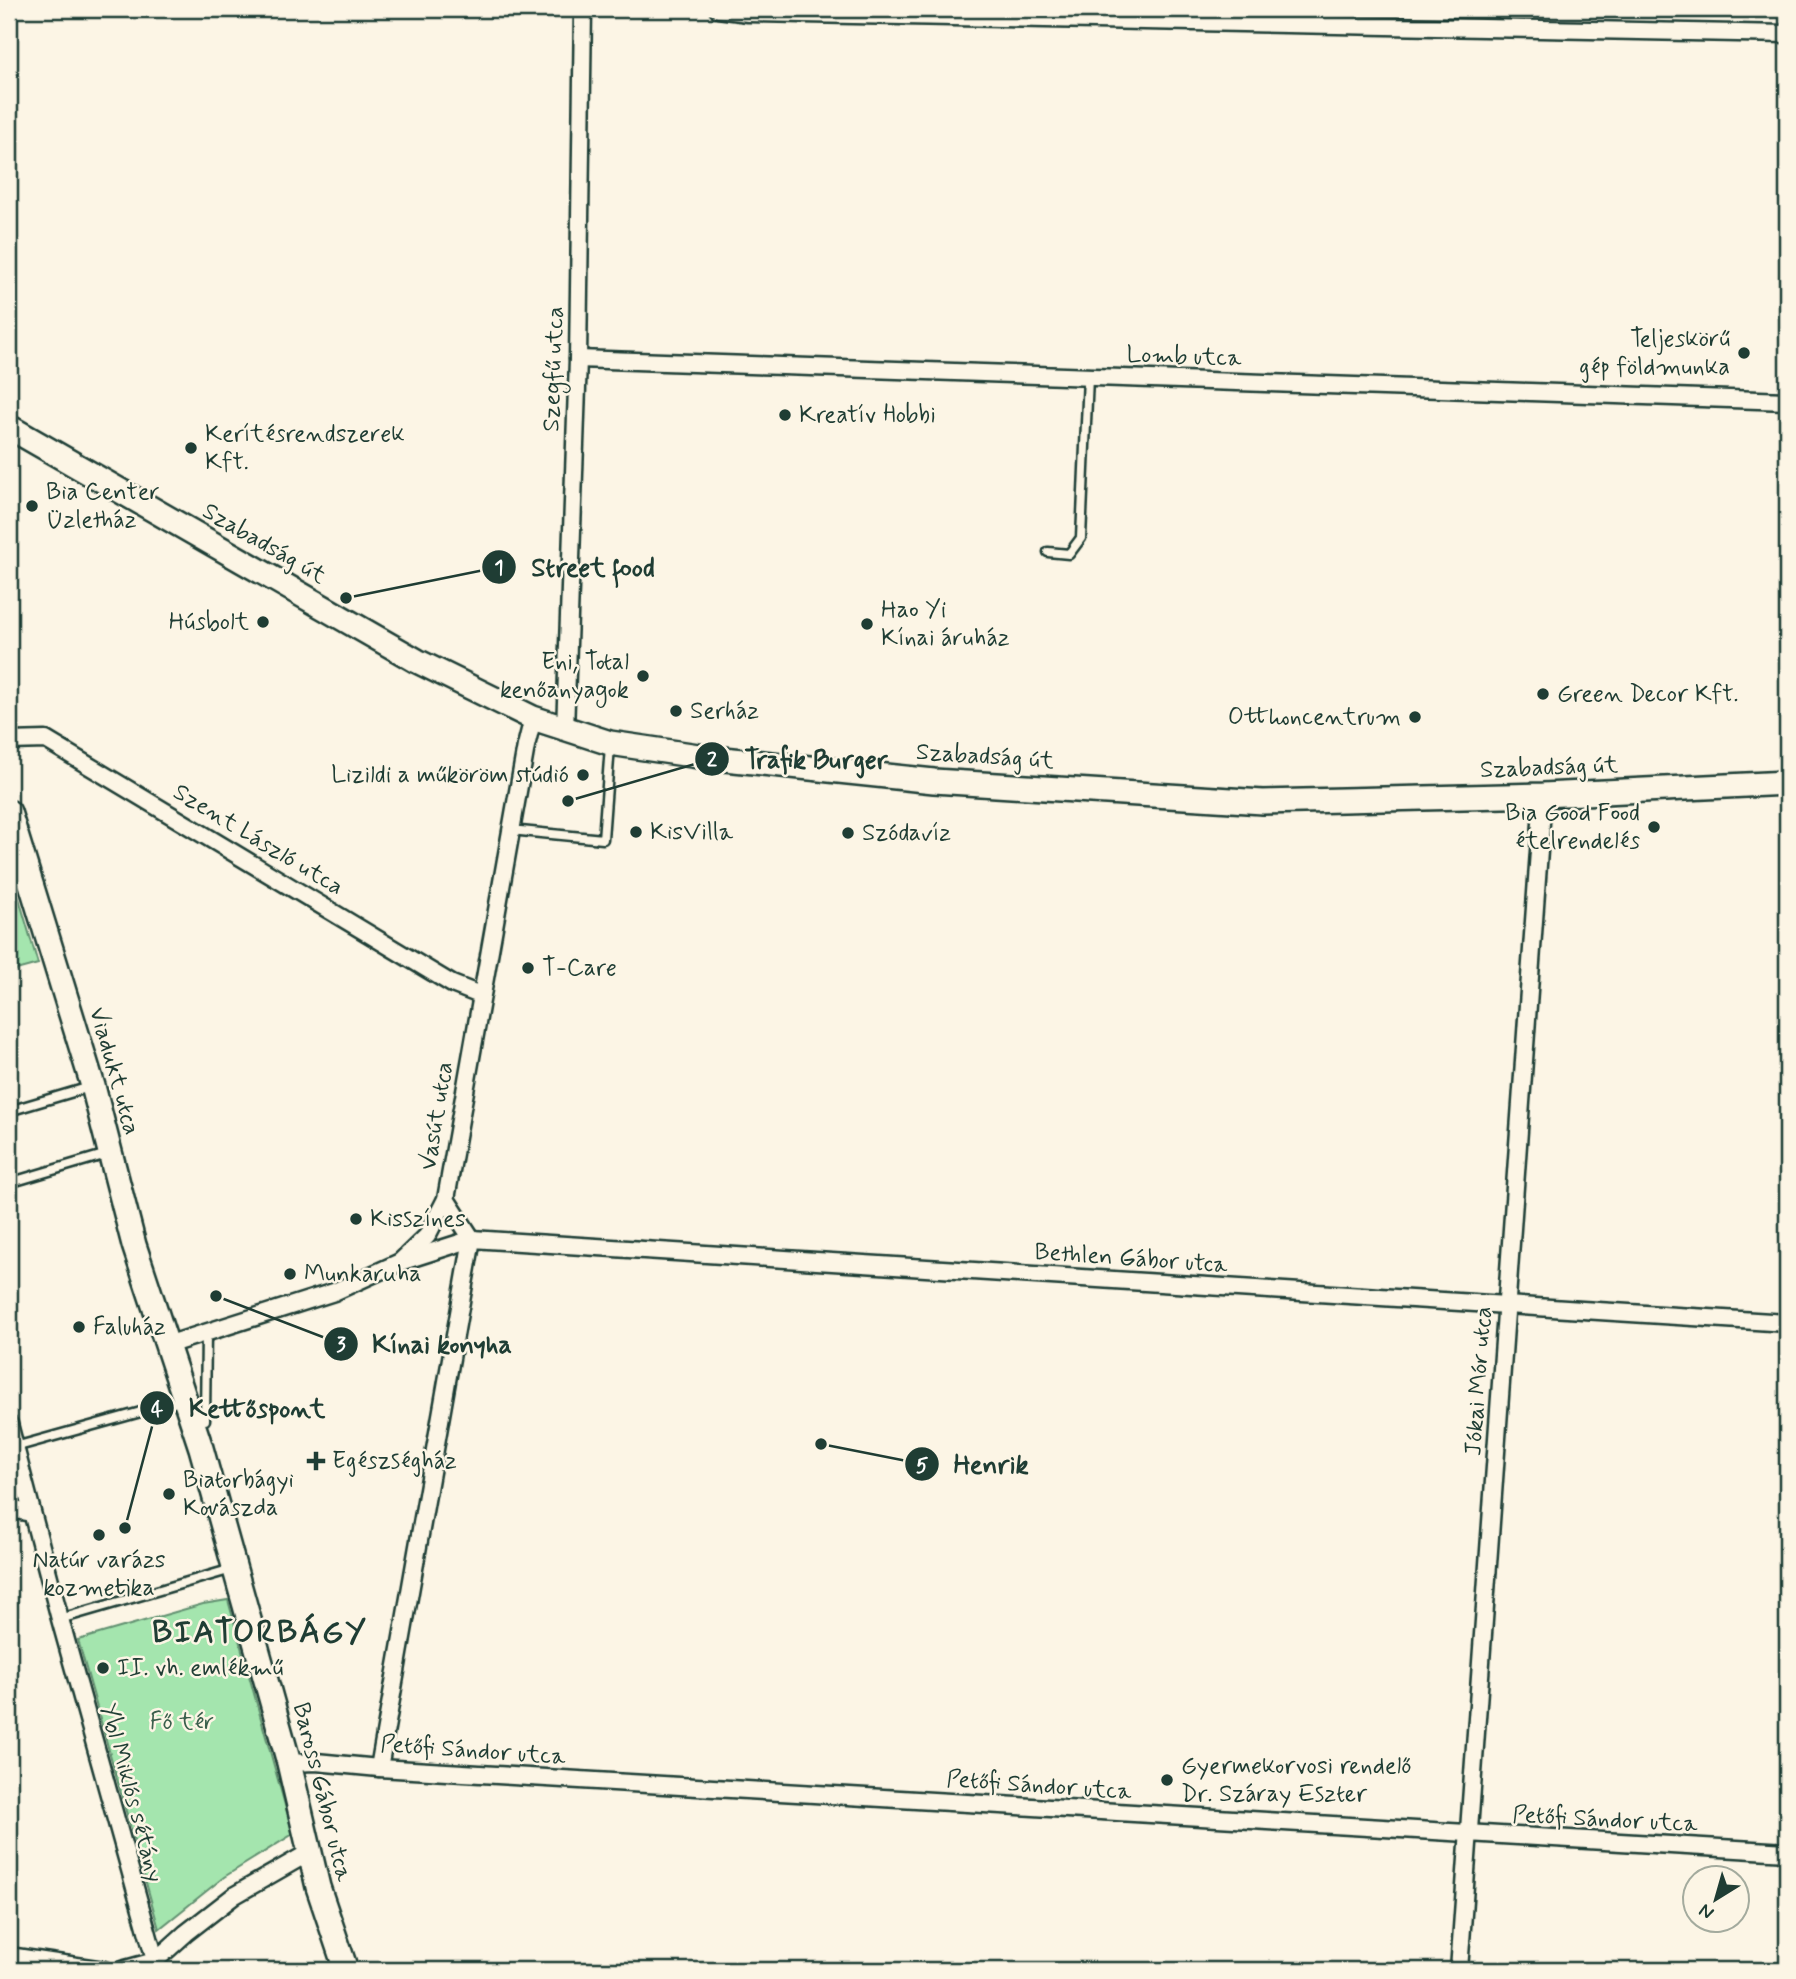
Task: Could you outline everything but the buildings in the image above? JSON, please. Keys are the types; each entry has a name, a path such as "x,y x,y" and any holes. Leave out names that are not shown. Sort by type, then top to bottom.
{"main road":[{"name":"Szabadság út","path":"9,427 417,661 533,718 610,743 705,757 933,781 1264,802 1543,795 1787,783"},
{"name":"Viadukt utca","path":"9,812 93,1086 134,1245 167,1345"},
{"name":"Baross Gábor utca","path":"167,1345 235,1568 289,1763 318,1887 346,1970"}],"street":[{"name":"Szegfű utca","path":"565,730 578,359 583,9"},
{"path":"718,9 761,13 1787,34"},
{"name":"Lomb utca","path":"578,359 1787,401"},
{"name":"Vasút utca","path":"167,1345 334,1292 400,1262 427,1236 446,1199 480,995 533,718"},
{"name":"Szent László utca","path":"9,741 46,740 452,984 480,995"},
{"name":"Jókai Mór utca","path":"1459,1970 1543,795"},
{"path":"379,1768 472,1239 446,1199"},
{"name":"Bethlen Gábor utca","path":"400,1262 472,1239 1787,1323"},
{"name":"Ybl Miklós sétány","path":"9,1424 156,1966"},
{"path":"9,1509 31,1513"},
{"name":"Petőfi Sándor utca","path":"289,1763 316,1762 1787,1853"},
{"path":"122,1970 156,1966 186,1933 235,1895 310,1852"},
{"path":"9,1956 104,1970"}],"lane":[{"path":"1048,552 1069,554 1081,538 1088,377"},
{"path":"510,830 603,839 610,743"},
{"path":"9,1111 93,1086"},
{"path":"9,1182 110,1153"},
{"path":"15,1447 189,1410 205,1420 206,1332"},
{"path":"60,1619 235,1568"}],"green space":[{"path":"9,864 38,964 9,972"},
{"name":"Fő tér","path":"228,1600 293,1834 224,1877 159,1929 78,1640 203,1604"}],"place":[{"name":"Teljeskörű gép földmunka","path":"1744,353"},
{"name":"Kreatív Hobbi","path":"785,415"},
{"name":"Kerítésrendszerek Kft.","path":"191,448"},
{"name":"Bia Center Üzletház","path":"32,506"},
{"name":"Street food","path":"346,598"},
{"name":"Húsbolt","path":"263,622"},
{"name":"Hao Yi Kínai áruház","path":"867,624"},
{"name":"Eni, Total kenőanyagok","path":"643,676"},
{"name":"Green Decor Kft.","path":"1543,694"},
{"name":"Serház","path":"676,711"},
{"name":"Otthoncentrum","path":"1415,717"},
{"name":"Lizildi a műköröm stúdió","path":"583,775"},
{"name":"Trafik Burger","path":"568,801"},
{"name":"Bia Good Food ételrendelés","path":"1654,827"},
{"name":"KisVilla","path":"636,832"},
{"name":"Szódavíz","path":"848,833"},
{"name":"T-Care","path":"528,968"},
{"name":"Kisszínes","path":"356,1219"},
{"name":"Munkaruha","path":"290,1274"},
{"name":"Kínai konyha","path":"216,1296"},
{"name":"Faluház","path":"79,1327"},
{"name":"Henrik","path":"821,1444"},
{"name":"Egészségház","path":"316,1461"},
{"name":"Biatorbágyi Kovászda","path":"169,1494"},
{"name":"Kettőspont","path":"125,1528"},
{"name":"Natúr varázs kozmetika","path":"99,1535"},
{"name":"II. vh. emlékmű","path":"103,1668"},
{"name":"Gyermekorvosi rendelő Dr. Száray Eszter","path":"1167,1780"}],"district":[{"name":"BIATORBÁGY","path":"260,1633"}]}
